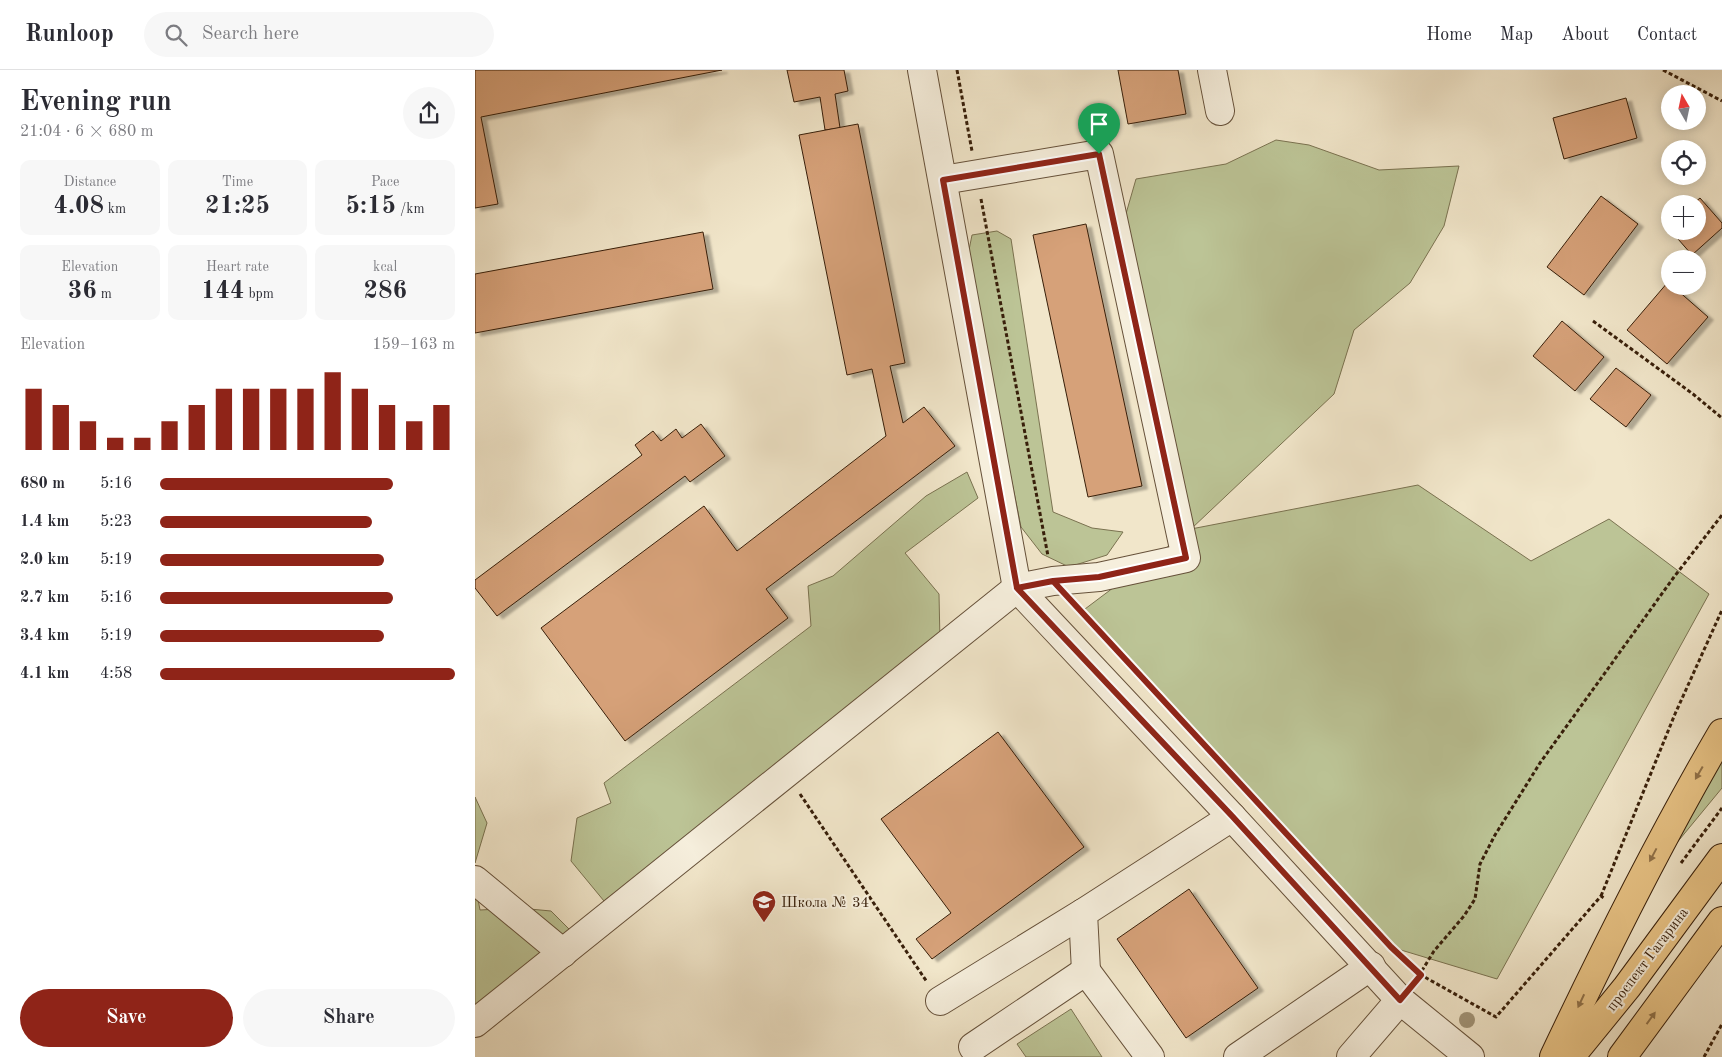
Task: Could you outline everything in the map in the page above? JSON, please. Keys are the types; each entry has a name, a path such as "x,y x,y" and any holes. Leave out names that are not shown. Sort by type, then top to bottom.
{"main road":[{"path":"1554,1057 1624,910 1676,812 1722,733"},
{"name":"проспект Гагарина","path":"1570,1057 1627,987 1722,858"},
{"path":"1622,1057 1722,921"}],"street":[{"path":"922,70 1017,588 1232,816 1371,966 1400,1000 1469,1057"},
{"path":"1212,70 1220,111"},
{"path":"475,1023 1017,588 1053,581 1099,577 1186,558 1099,154 943,180"},
{"path":"940,1001 1083,913 1232,816"},
{"path":"475,880 563,952"},
{"path":"1083,913 1086,971 1150,1057"},
{"path":"1238,1057 1371,966"},
{"path":"970,1054 1086,971"},
{"path":"1351,1057 1400,1000"}],"path":[{"path":"957,70 1053,581 1394,951 1421,975 1496,1017 1601,896 1675,714 1722,610"},
{"path":"1663,70 1722,101"},
{"path":"1593,321 1693,394 1722,418"},
{"path":"1400,1000 1421,975 1434,951 1464,916 1475,899 1480,864 1495,835 1540,763 1674,577 1722,515"},
{"path":"797,790 940,1001"},
{"path":"1679,865 1722,808"},
{"path":"1601,896 1624,910"},
{"path":"1704,1057 1722,1024"}],"green space":[{"path":"1276,140 1309,145 1379,170 1459,166 1444,226 1410,283 1354,330 1334,394 1191,529 1418,485 1531,561 1609,519 1709,594 1497,979 1391,947 1081,612 1190,530 1121,231 1136,179 1226,164"},
{"path":"997,231 1011,239 1053,512 1092,528 1123,532 1107,555 1069,567 1042,554 1021,527 967,260 972,235"},
{"path":"967,472 978,498 905,553 939,594 940,642 604,901 571,861 577,818 611,803 604,783 811,626 808,586 833,576 926,496"},
{"path":"1722,758 1722,788 1675,845"},
{"path":"475,797 487,823 475,863"},
{"path":"475,883 480,910 519,908 551,911 571,931 475,1011"},
{"path":"1071,1009 1102,1057 1026,1057 1017,1044"}],"building":[{"path":"475,70 722,70 481,117 498,204 475,208"},
{"path":"787,70 844,70 848,91 835,94 840,128 825,130 820,97 794,102"},
{"path":"1118,70 1178,70 1186,114 1128,124"},
{"path":"1626,98 1637,138 1564,159 1553,118"},
{"path":"858,124 905,363 890,366 903,423 924,407 955,446 766,589 788,618 625,741 541,628 704,506 737,551 886,436 872,369 847,375 799,135"},
{"path":"1601,196 1638,224 1584,295 1547,267"},
{"path":"1706,205 1722,223 1722,228 1698,250 1688,250 1679,240 1706,240"},
{"path":"1086,224 1142,486 1088,497 1033,235"},
{"path":"703,232 713,289 475,333 475,274"},
{"path":"1661,290 1661,295 1683,295 1708,317 1667,364 1627,330"},
{"path":"1562,321 1604,357 1575,391 1533,356"},
{"path":"1616,368 1651,395 1626,427 1590,399"},
{"path":"701,424 725,456 690,482 685,476 497,616 475,588 475,580 642,455 635,445 653,431 661,441 676,429 682,438"},
{"path":"998,732 1084,847 932,959 916,939 951,913 881,819"},
{"path":"1189,889 1258,988 1186,1038 1117,939"}],"place":[{"name":"Школа № 34","path":"764,923"}],"route":[{"path":"1099,154 943,180 1017,588 1053,581 1391,947 1421,975 1400,1000 1371,966 1232,816 1017,588 1053,581 1099,577 1186,558 1099,154"}]}
